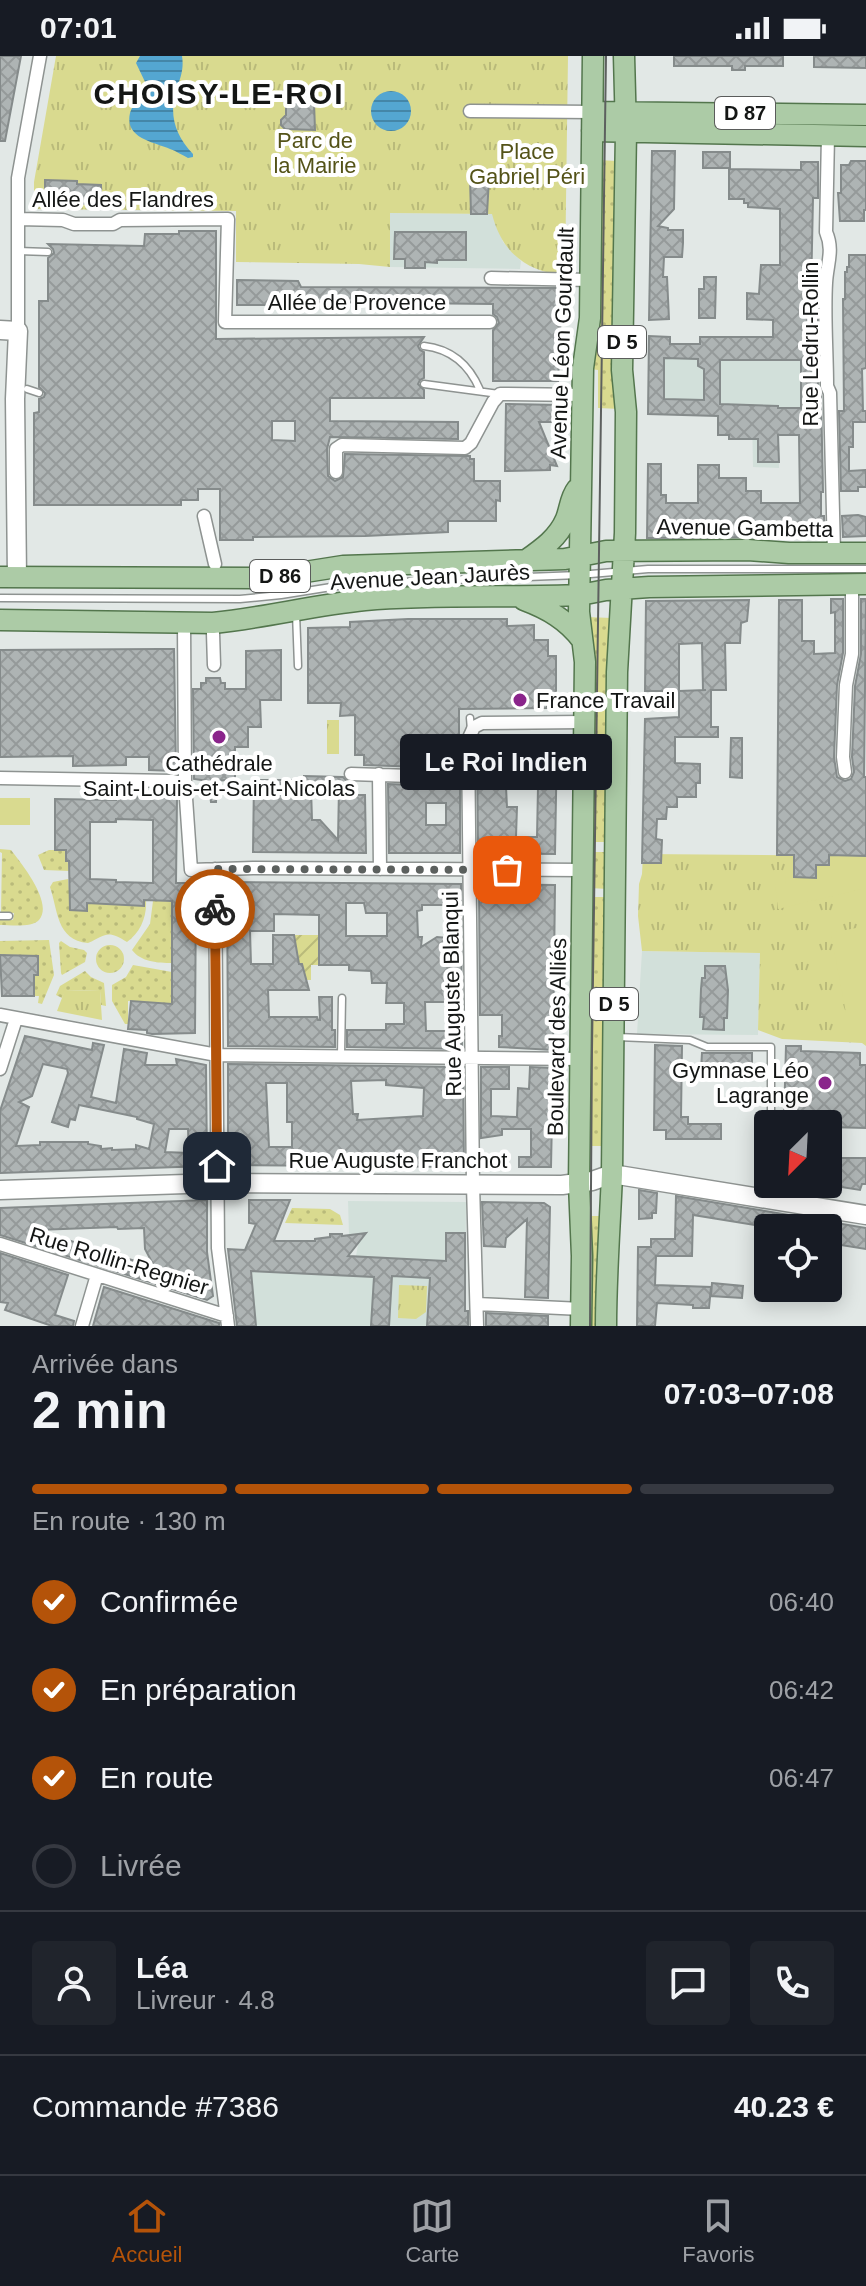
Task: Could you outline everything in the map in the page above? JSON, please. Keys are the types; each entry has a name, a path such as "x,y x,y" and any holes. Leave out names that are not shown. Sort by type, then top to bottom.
{"main road":[{"name":"D 5","path":"593,56 593,121"},
{"name":"D 5","path":"606,1326 612,1174 617,672 625,533 626,412 622,370 624,56"},
{"name":"D 87","path":"625,122 866,115"},
{"name":"D 87","path":"593,121 866,136"},
{"name":"Avenue Léon Gourdault","path":"580,575 583,368 590,318 593,121"},
{"path":"525,561 560,531 572,496 582,483"},
{"name":"Avenue Gambetta","path":"623,570 748,550 866,553"},
{"name":"Avenue Jean Jaurès","path":"580,575 599,551 623,570"},
{"name":"Avenue Jean Jaurès","path":"5,576 267,578 343,566 570,559 580,575"},
{"name":"Avenue Jean Jaurès","path":"0,620 184,623 242,620 333,603 395,598 513,596 580,575 623,570"},
{"name":"D 86","path":"623,570 861,579"},
{"name":"Boulevard des Alliés","path":"580,575 579,621 583,641 585,722 579,1184 582,1318"},
{"path":"513,596 552,613 573,628 583,641"}],"street":[{"path":"5,576 11,395 9,331 18,251 18,178 40,56"},
{"path":"470,111 593,121"},
{"name":"Rue Ledru-Rollin","path":"828,136 826,232 830,256 826,279 827,386 830,393 834,553"},
{"name":"Allée des Flandres","path":"18,219 63,220 74,224 113,224 120,220 228,219 225,322"},
{"path":"491,278 590,280"},
{"name":"Allée de Provence","path":"225,322 490,322"},
{"path":"336,472 336,449 342,445 465,448 500,394 583,395"},
{"path":"204,516 215,564"},
{"path":"845,772 846,685 861,579"},
{"path":"184,623 185,784 191,870 583,870"},
{"path":"213,633 214,665"},
{"name":"Rue Auguste Blanqui","path":"477,1326 468,740 471,724 585,722"},
{"path":"351,774 470,778"},
{"path":"379,774 380,869"},
{"path":"0,778 173,781 185,784"},
{"path":"215,869 219,1263 227,1321"},
{"path":"0,1015 217,1055 581,1059"},
{"path":"0,1069 16,1019"},
{"path":"612,1174 866,1215"},
{"name":"Rue Auguste Franchot","path":"0,1190 217,1177 473,1185 579,1184 612,1174"},
{"name":"Rue Rollin-Regnier","path":"0,1244 227,1321"},
{"path":"82,1326 97,1275"},
{"path":"477,1304 582,1318"}],"lane":[{"path":"18,251 48,252"},
{"path":"424,346 443,349 456,357 480,390"},
{"path":"424,384 500,394"},
{"path":"11,395 39,393"},
{"name":"Avenue Jean Jaurès","path":"0,598 240,599 350,584 580,575"},
{"path":"295,610 298,666"},
{"path":"0,916 9,916"},
{"path":"341,1055 342,998"},
{"path":"613,1037 690,1040 707,1047 771,1047 771,1110"}],"shaded area":[{"path":"389,213 493,214 503,242 521,261 520,269 390,267"},
{"path":"649,344 821,344 821,434 779,435 779,468 753,467 752,417 648,414"},
{"path":"642,951 760,953 758,1035 637,1034"},
{"path":"348,1201 466,1202 465,1326 237,1326 228,1249 356,1256 360,1234 349,1235"}],"green space":[{"name":"Parc de la Mairie","path":"56,56 568,56 565,276 539,270 518,258 502,239 492,214 390,213 390,267 236,262 236,211 34,209 34,182"},
{"path":"598,160 617,161 620,409 598,408 598,370 590,369"},
{"path":"586,617 612,618 609,842 590,842"},
{"path":"327,720 339,720 339,754 327,754"},
{"path":"0,798 30,798 30,825 0,825"},
{"path":"0,849 11,850 39,894 43,913 36,923 0,925 0,920 13,920 14,913 1,913"},
{"path":"49,850 66,850 69,871 44,870 38,855"},
{"path":"589,852 609,852 608,889 589,888"},
{"path":"643,854 866,856 866,1046 862,1043 782,1039 758,1030 760,953 642,951 638,916"},
{"path":"829,856 866,856 866,888 778,909 775,884 785,884 786,877 816,880 816,865 829,865"},
{"path":"68,879 71,910 87,911 87,903 143,906 146,901 144,919 136,934 127,942 111,934 88,943 70,936 60,922 50,887 53,882"},
{"path":"588,897 609,897 605,1146 585,1146"},
{"path":"153,901 172,901 172,963 145,959 132,950 150,924"},
{"path":"866,926 866,1009 846,1013 831,933"},
{"path":"294,935 318,935 319,965 311,965 311,980 268,979 300,964"},
{"path":"49,940 54,975 42,1004 38,1003 39,996 34,996 38,956 0,955 0,941"},
{"path":"61,941 87,953 85,962 62,975 59,943"},
{"path":"110,945 120,949 124,959 120,969 110,973 100,969 96,959 100,949"},
{"path":"133,965 172,972 172,1004 128,1001 128,1024 125,1024 112,1001 112,985 126,977"},
{"path":"85,971 104,983 106,1006 101,1005 100,991 66,990 62,998 56,995 60,986"},
{"path":"65,990 100,991 102,1020 57,1011"},
{"path":"292,1208 330,1209 340,1215 343,1225 285,1223"},
{"path":"589,1216 600,1216 599,1326 588,1326"},
{"path":"399,1285 427,1286 426,1312 416,1319 398,1318"}],"water":[{"path":"140,56 182,56 173,115 178,132 193,157 188,158 142,138 132,129 129,122 131,110 147,86 136,63"},
{"path":"391,91 405,97 411,111 405,125 391,131 377,125 371,111 377,97"}],"building":[{"path":"0,56 21,56 5,141 0,141"},
{"path":"674,56 783,56 783,66 745,66 745,70 732,70 732,66 674,66"},
{"path":"814,56 866,56 866,68 814,67"},
{"path":"285,89 312,89 315,130 285,129 281,125 286,115 286,104 281,98"},
{"path":"652,151 675,151 674,209 658,226 683,230 683,243 682,257 664,257 663,277 667,277 669,319 649,320"},
{"path":"703,152 730,152 730,168 703,168"},
{"path":"851,161 866,161 864,221 840,221 838,193 841,193 841,165 849,165"},
{"path":"801,162 818,162 818,198 813,198 811,293 817,293 823,492 821,516 824,516 825,537 647,538 648,464 661,464 661,495 666,495 666,503 698,503 698,465 719,465 719,478 746,478 746,491 761,491 761,503 800,503 799,435 778,435 779,462 758,462 758,439 729,439 729,435 718,435 718,416 648,414 649,336 670,337 670,344 700,344 700,337 773,337 773,320 747,319 747,293 759,294 761,265 780,265 780,209 748,207 744,199 729,199 729,169 801,170","holes":["664,358 698,359 698,366 704,369 704,400 664,399","720,360 801,360 801,408 720,404"]},
{"path":"470,178 489,178 487,214 471,214"},
{"path":"45,180 101,185 101,204 45,203"},
{"path":"179,231 216,231 216,339 424,337 418,346 424,352 424,378 418,384 424,390 424,398 330,398 330,421 458,422 458,439 330,437 328,476 335,481 343,477 345,454 470,456 474,459 474,481 500,481 496,521 448,521 448,532 220,540 220,489 198,489 198,500 181,500 181,505 34,505 34,413 39,412 39,399 45,393 39,387 39,301 48,301 48,258 54,253 48,244 144,246 145,234 179,234","holes":["272,421 295,421 295,441 272,440"]},
{"path":"395,232 466,232 466,260 437,260 437,263 425,262 425,268 405,268 405,259 394,259"},
{"path":"849,255 866,255 866,368 862,369 866,422 853,422 853,447 849,447 849,471 866,470 866,487 858,487 858,491 841,491 839,411 844,411 843,299"},
{"path":"704,277 716,277 715,318 699,318 699,289 704,289"},
{"path":"237,280 298,281 301,287 560,288 558,381 493,381 493,330 499,323 493,314 493,304 315,302 315,305 303,305 303,302 280,301 277,305 237,305"},
{"path":"506,404 560,405 560,422 539,422 557,466 550,465 550,470 505,471"},
{"path":"842,516 866,517 866,536 843,537"},
{"path":"831,599 843,599 843,653 837,685 834,757 837,777 845,781 851,779 854,772 852,757 855,686 861,654 861,599 866,599 866,856 829,855 829,865 816,865 816,878 794,877 794,855 777,855 779,600 802,600 802,641 814,641 814,654 835,653 835,612 831,613"},
{"path":"749,600 747,621 741,623 740,643 725,643 726,690 711,690 711,727 718,727 718,737 675,737 675,763 700,764 700,783 696,783 696,797 677,797 677,807 667,807 666,819 657,819 656,839 662,840 661,863 642,863 645,719 679,717 679,691 645,691 646,601","holes":["702,643 703,690 706,690 679,691 679,644"]},
{"path":"507,619 507,626 534,625 534,640 548,640 548,656 556,656 556,698 547,698 547,708 459,709 459,756 451,756 451,768 364,765 364,755 355,755 355,715 340,716 341,703 308,703 308,628 350,627 350,622"},
{"path":"174,649 176,771 149,770 149,757 126,757 126,765 73,766 73,756 0,757 0,650"},
{"name":"Cathédrale Saint-Louis-et-Saint-Nicolas","path":"281,650 281,700 260,700 261,727 248,727 248,747 235,747 235,779 217,781 216,802 211,802 208,781 194,779 193,689 201,689 201,683 206,683 206,678 220,678 221,683 225,683 225,689 246,689 246,651"},
{"path":"479,738 504,738 504,756 525,760 525,738 557,739 555,854 478,853","holes":["506,787 538,787 537,837 516,837 517,807 507,807"]},
{"path":"731,738 742,738 742,778 730,777"},
{"path":"304,776 343,777 349,783 349,795 365,795 366,853 253,852 254,780 304,780","holes":["311,788 339,788 338,840 320,820 312,820"]},
{"path":"388,784 460,787 460,853 389,853","holes":["426,803 446,803 446,825 426,825"]},
{"path":"116,797 177,798 176,883 196,883 195,1033 152,1034 147,1030 128,1029 131,1001 172,1004 172,901 144,900 144,906 87,903 87,911 70,910 69,861 66,861 66,850 55,850 55,799 116,800","holes":["153,820 153,883 90,879 90,822"]},
{"path":"227,882 461,884 462,1049 347,1047 347,1030 386,1030 386,1024 404,1024 404,1003 386,1003 387,983 372,983 371,971 349,970 349,965 319,965 319,915 274,914 274,931 250,931 251,964 273,964 273,935 294,935 299,964 302,964 309,990 268,990 269,1017 317,1017 320,1020 319,997 332,997 335,1047 228,1046","holes":["346,903 364,903 366,913 387,913 387,936 346,936","422,905 448,905 448,938 437,937 421,947 417,911 422,910","425,1002 448,1002 449,1031 426,1031"]},
{"path":"479,884 555,885 553,1050 499,1047 502,1015 480,1015"},
{"path":"0,955 38,956 34,996 2,996"},
{"path":"705,966 725,966 728,990 724,1030 703,1029 704,1017 700,1017"},
{"path":"25,1036 92,1050 93,1043 104,1045 91,1097 116,1103 124,1049 147,1053 145,1065 177,1065 176,1059 206,1065 207,1166 0,1173 0,1111","holes":["43,1064 67,1069 68,1073 52,1122 68,1127 70,1119 75,1120 79,1105 137,1117 154,1124 149,1149 136,1145 136,1149 101,1149 101,1146 88,1142 40,1142 40,1145 16,1146 29,1107 19,1102 32,1096","169,1129 188,1129 189,1153 165,1152"]},
{"path":"655,1045 682,1046 681,1117 688,1117 688,1124 721,1124 721,1139 666,1139 666,1130 654,1130"},
{"name":"Gymnase Léo Lagrange","path":"786,1046 801,1046 801,1051 860,1053 860,1065 866,1065 866,1128 842,1127 842,1110 784,1110"},
{"path":"702,1053 752,1053 752,1072 701,1070"},
{"path":"228,1064 463,1067 464,1167 228,1165","holes":["386,1080 386,1085 424,1088 423,1116 357,1120 358,1114 353,1114 351,1081","266,1083 287,1083 287,1122 292,1122 292,1147 269,1147"]},
{"path":"481,1067 509,1067 509,1089 491,1089 491,1116 517,1117 518,1088 529,1089 530,1067 553,1068 551,1167 519,1167 519,1157 531,1157 531,1129 502,1129 502,1135 481,1138"},
{"path":"842,1158 866,1158 866,1184 862,1184 860,1190 842,1187"},
{"path":"639,1190 657,1193 656,1213 652,1213 652,1218 639,1219"},
{"path":"676,1196 783,1214 754,1214 754,1225 693,1215 692,1256 656,1256 655,1285 711,1287 709,1308 657,1303 655,1326 637,1326 638,1247 651,1247 651,1239 675,1239"},
{"path":"207,1200 207,1252 213,1296 207,1300 0,1235 0,1208","holes":["144,1228 145,1249 154,1266 121,1257 119,1252 115,1255 36,1230"]},
{"path":"249,1200 290,1200 274,1241 315,1241 330,1237 330,1234 366,1233 348,1256 446,1261 446,1233 465,1233 465,1311 468,1311 468,1326 427,1326 430,1278 392,1276 389,1326 371,1326 374,1277 251,1271 256,1326 237,1326 228,1249 245,1250 256,1224 249,1223"},
{"path":"482,1202 544,1203 550,1207 548,1298 525,1297 527,1219 506,1238 505,1247 484,1246"},
{"path":"842,1224 866,1228 866,1249 842,1245"},
{"path":"0,1253 68,1275 55,1315 74,1321 73,1326 52,1326 5,1310 8,1303 0,1302"},
{"path":"712,1283 743,1286 742,1298 711,1296"},
{"path":"104,1287 219,1323 219,1326 93,1326"},
{"path":"486,1313 548,1316 548,1326 486,1326"}],"tram line":[{"path":"590,1326 606,56"}],"way so far":[{"path":"215,909 215,869 507,870"}],"place":[{"name":"France Travail","path":"520,700"},
{"name":"Cathédrale Saint-Louis-et-Saint-Nicolas","path":"219,737"},
{"name":"Le Roi Indien","path":"507,870"},
{"name":"Gymnase Léo Lagrange","path":"825,1083"}],"district":[{"name":"CHOISY-LE-ROI","path":"219,93"}],"route":[{"path":"215,909 217,1166"}],"park label":[{"name":"Place Gabriel Péri","path":"527,164"}]}
